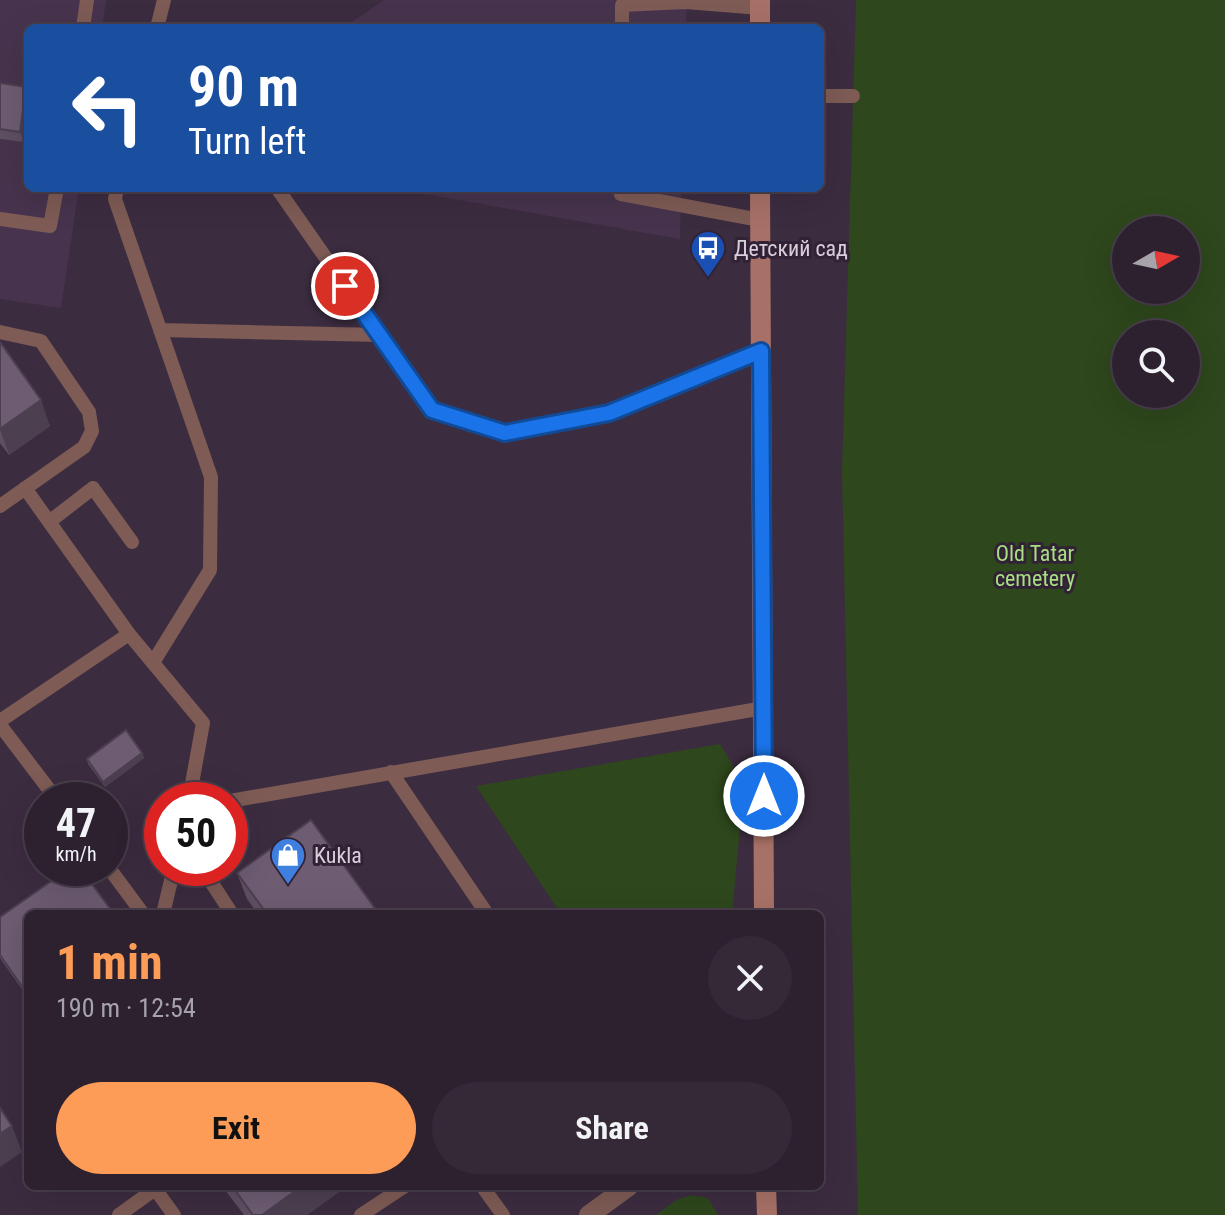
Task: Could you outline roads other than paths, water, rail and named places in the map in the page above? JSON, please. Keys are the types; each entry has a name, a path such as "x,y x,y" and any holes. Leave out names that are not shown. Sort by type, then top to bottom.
{"main road":[{"path":"760,192 764,910"},
{"path":"766,1190 767,1215"}],"street":[{"path":"589,1215 623,1190"}],"lane":[{"path":"84,24 87,0"},
{"path":"160,24 164,0"},
{"path":"622,24 622,5 686,2 760,12"},
{"path":"824,96 853,96"},
{"path":"0,219 50,226 56,192"},
{"path":"116,192 115,199 211,477 210,570 154,661"},
{"path":"280,192 432,410 505,433 609,413 761,351"},
{"path":"621,192 760,220"},
{"path":"160,330 380,335"},
{"path":"0,332 41,341 89,412 92,431 84,447 0,506"},
{"path":"25,488 129,634 203,723 192,782"},
{"path":"49,522 93,488 132,542"},
{"path":"44,782 0,723 129,634"},
{"path":"248,798 764,708"},
{"path":"391,772 484,910"},
{"path":"122,886 140,910"},
{"path":"164,910 170,886"},
{"path":"214,886 229,910"},
{"path":"119,1215 151,1190"},
{"path":"155,1190 174,1215"},
{"path":"361,1215 399,1190"},
{"path":"485,1190 503,1215"}],"place":[{"name":"Детский сад","path":"708,279"},
{"name":"Kukla","path":"288,886"}],"park label":[{"name":"Old Tatar cemetery","path":"1035,566"}]}
